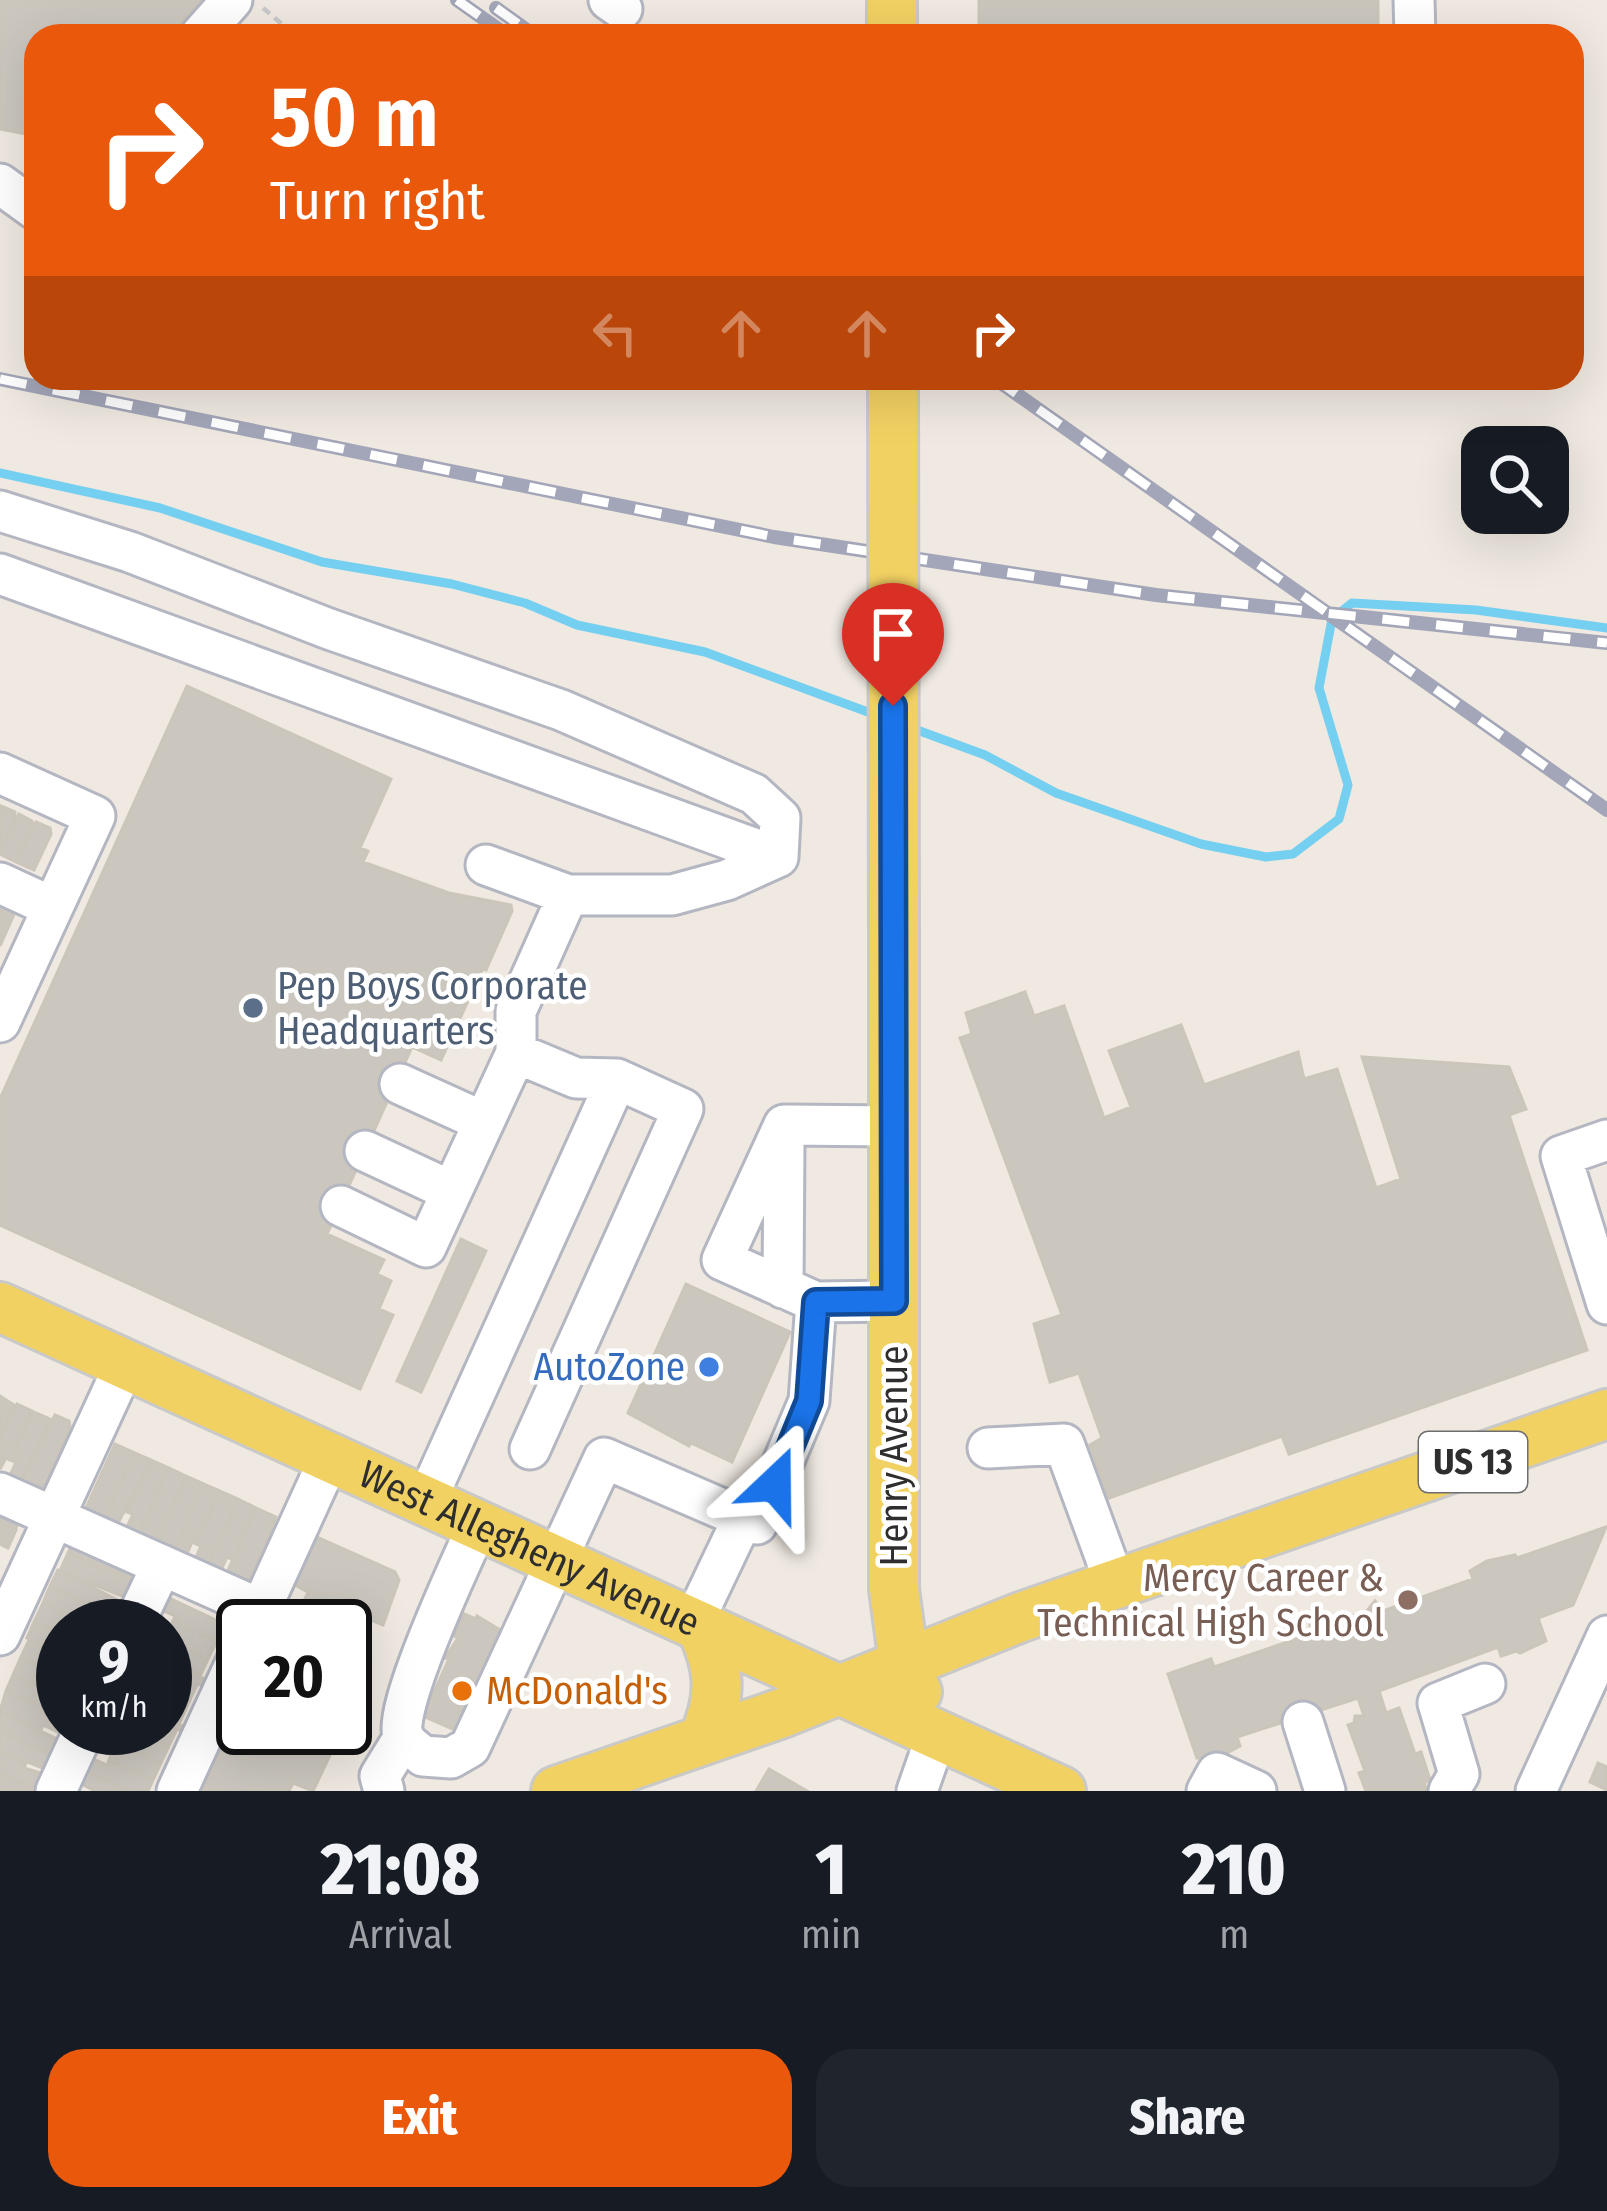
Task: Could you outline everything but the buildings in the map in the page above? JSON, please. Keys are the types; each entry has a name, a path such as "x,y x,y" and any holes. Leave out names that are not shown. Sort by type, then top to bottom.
{"main road":[{"name":"Henry Avenue","path":"892,390 895,1589 904,1664 938,1734"},
{"name":"West Allegheny Avenue","path":"0,1307 1061,1791"},
{"name":"US 13","path":"556,1791 842,1689 1022,1617 1607,1414"},
{"path":"697,1625 713,1650 719,1680 713,1718 703,1740"}],"street":[{"path":"211,24 232,0"},
{"path":"0,511 130,552 329,629 561,710 754,794 780,818 778,857"},
{"path":"0,574 778,857"},
{"path":"0,773 94,816 3,1007"},
{"path":"486,865 568,895 672,895 727,880 778,857"},
{"path":"0,883 52,907"},
{"path":"341,1206 426,1246 516,1053 516,1012 568,895"},
{"path":"516,1053 576,1078 617,1079 683,1109 530,1449"},
{"path":"426,1501 617,1079"},
{"path":"400,1084 484,1122"},
{"path":"784,1125 894,1126"},
{"path":"404,1737 423,1756 451,1758 470,1747 604,1458 757,1525 809,1401 784,1125"},
{"path":"784,1125 722,1260 799,1295 894,1301"},
{"path":"1604,1285 1591,1200 1561,1156 1607,1140"},
{"path":"365,1150 452,1191"},
{"path":"0,1635 125,1364"},
{"path":"988,1448 1064,1444 1116,1586"},
{"path":"266,1599 330,1457"},
{"path":"0,1493 161,1565 223,1599"},
{"path":"697,1625 743,1518"},
{"path":"384,1791 380,1777 404,1737 402,1712 478,1525"},
{"path":"145,1599 161,1565"},
{"path":"1536,1791 1607,1636"},
{"path":"1449,1791 1460,1774 1438,1703 1485,1684"},
{"path":"177,1791 216,1706"},
{"path":"1303,1721 1325,1791"},
{"path":"917,1791 938,1734"},
{"path":"56,1791 73,1755"},
{"path":"1207,1791 1217,1773 1256,1791"}],"path":[{"path":"254,0 282,24"}],"waterway":[{"path":"0,473 160,508 322,562 452,584 525,603 577,625 705,652 876,715"},
{"path":"909,727 985,755 1056,793 1201,844 1266,857 1293,854 1339,819 1348,785 1319,688 1332,619 1352,603 1476,610 1607,628"}],"railway":[{"path":"457,0 491,24"},
{"path":"496,8 518,24"},
{"path":"0,379 24,384"},
{"path":"54,390 774,537 1156,595 1607,643"},
{"path":"1011,390 1607,810"}],"place":[{"name":"Pep Boys Corporate Headquarters","path":"253,1008"},
{"name":"AutoZone","path":"709,1367"},
{"name":"Mercy Career & Technical High School","path":"1408,1600"},
{"name":"McDonald's","path":"462,1691"}],"route":[{"path":"775,1484 809,1401 816,1302 894,1301 893,706"}]}
